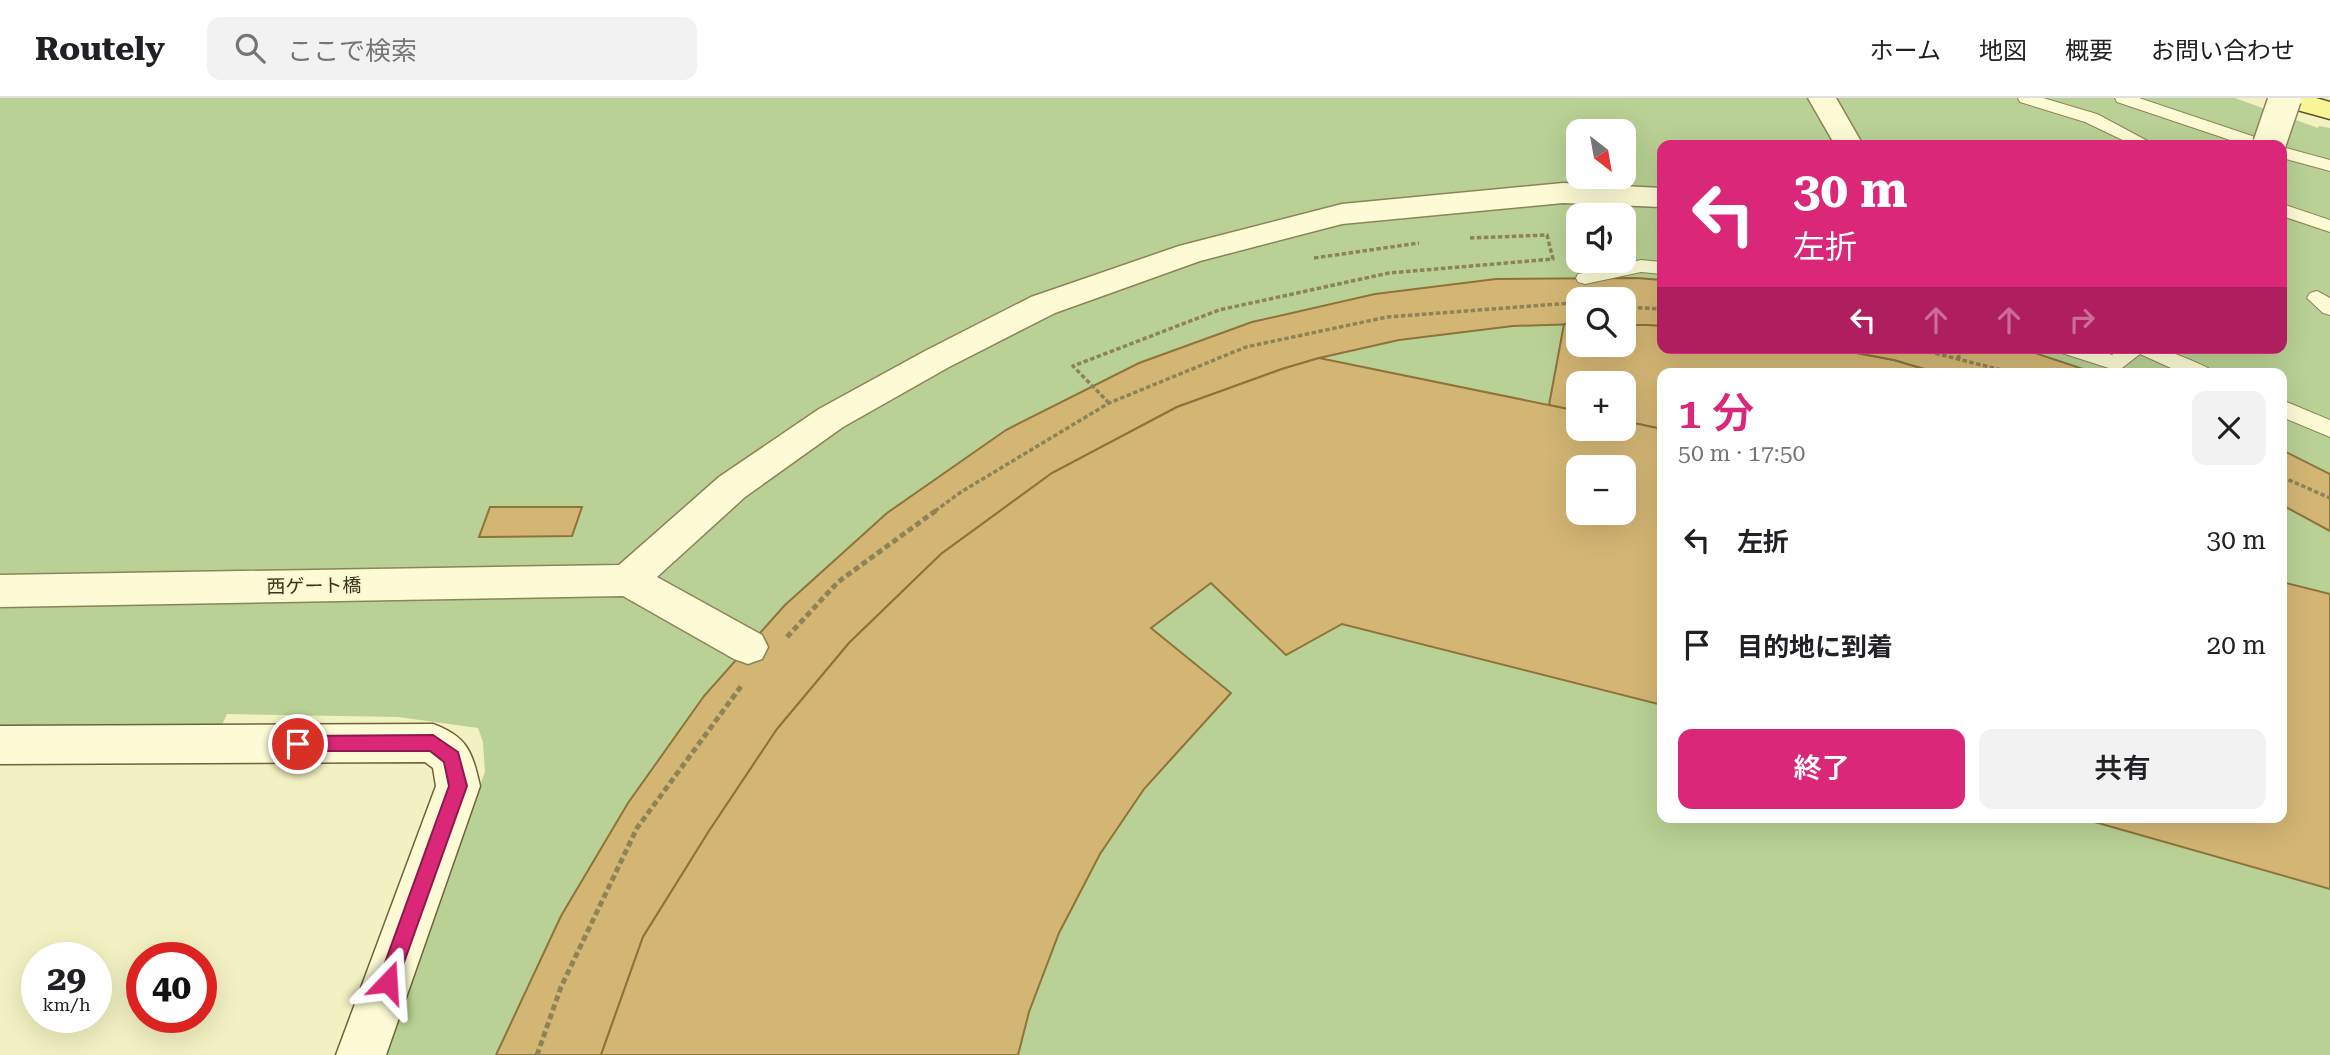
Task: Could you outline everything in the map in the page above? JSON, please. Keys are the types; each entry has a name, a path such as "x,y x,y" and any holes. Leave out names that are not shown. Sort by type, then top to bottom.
{"main road":[{"path":"2285,98 2330,111"}],"street":[{"path":"1822,98 1846,140"},
{"path":"2271,140 2285,98"},
{"path":"749,662 628,580 732,487 831,418 937,359 1043,305 1190,253 1342,214 1563,193 1657,198"},
{"name":"西ゲート橋","path":"0,591 628,580"},
{"path":"0,745 433,743 452,758 458,786 361,1055"}],"lane":[{"path":"2026,98 2091,118 2136,140"},
{"path":"2123,98 2246,140"},
{"path":"2287,153 2330,166"},
{"path":"2287,212 2330,226"},
{"path":"1585,278 1641,266 1657,268"},
{"path":"2087,354 2115,363 2126,354"},
{"path":"2158,354 2190,368"},
{"path":"2287,410 2330,429"}],"path":[{"path":"1109,403 1073,366 1219,310 1388,273 1553,259 1548,235 1466,238"},
{"path":"1308,260 1426,242"},
{"path":"785,639 838,582 961,492 1109,403 1259,344 1387,317 1566,305"},
{"path":"1636,308 1657,309"},
{"path":"1939,354 1993,368"},
{"path":"1959,354 1959,359"},
{"path":"2287,479 2330,498"},
{"path":"537,1055 561,987 637,828 732,695 749,662"}],"green space":[{"path":"0,98 2235,98 2318,128 2330,128 2330,1055 379,1055 485,772 483,742 478,728 398,717 227,714 220,729 0,728"}],"building":[{"path":"1496,279 1657,280 1657,326 1636,325 1636,287 1566,287 1566,324 1513,326 1399,340 1319,358 1177,407 1052,473 941,554 849,643 777,729 643,937 601,1055 496,1055 561,916 628,803 704,696 785,605 887,513 1006,430 1139,363 1252,322 1375,294"},
{"path":"1564,324 1566,357 1636,357 1636,325 1647,325 1657,326 1657,354 1862,354 1921,368 1657,368 1657,428 1636,424 1636,371 1566,371 1566,409 1549,405"},
{"path":"1862,354 2038,354 2080,368 1921,368"},
{"path":"1319,358 1566,409 1566,441 1636,441 1636,424 1657,428 1657,704 1342,624 1286,655 1211,583 1151,628 1231,693 1144,789 1100,854 1059,933 1029,1012 1018,1055 601,1055 643,937 777,729 849,643 941,554 1052,473 1177,407"},
{"path":"2287,452 2330,474 2330,531 2287,508"},
{"path":"490,507 582,507 572,536 479,537"},
{"path":"2287,583 2330,594 2330,889 2098,823 2287,823"}],"route":[{"path":"298,744 433,743 452,758 458,786 388,982"}]}
